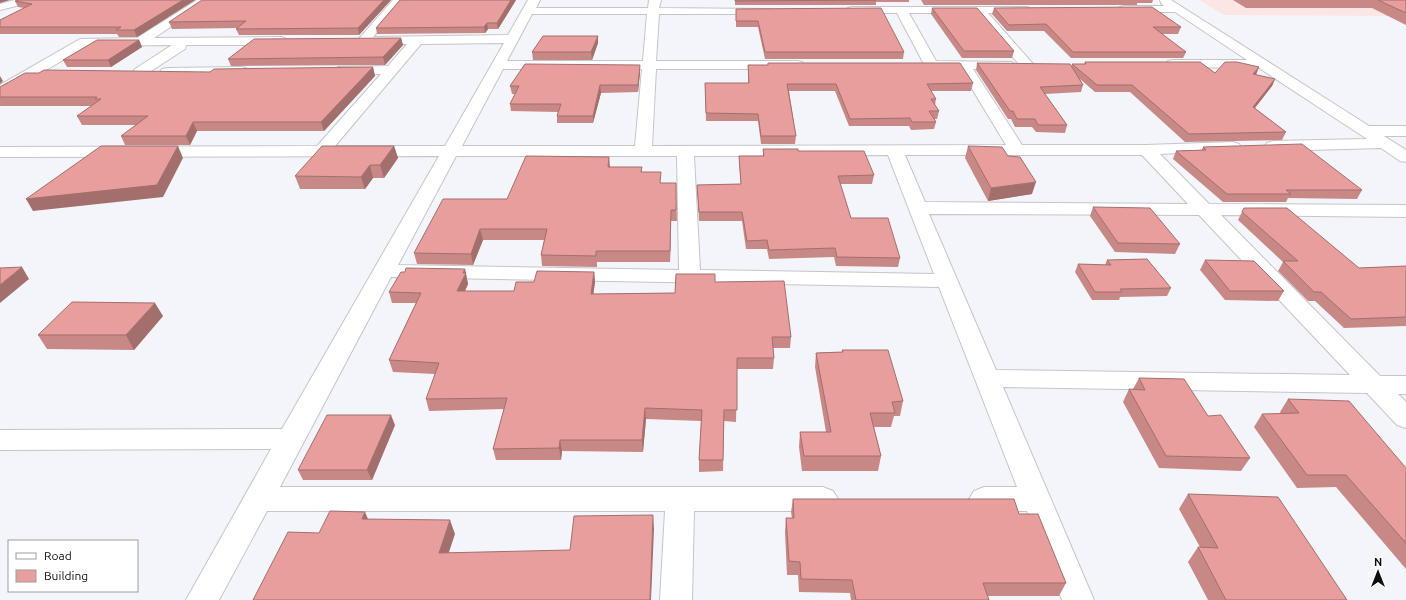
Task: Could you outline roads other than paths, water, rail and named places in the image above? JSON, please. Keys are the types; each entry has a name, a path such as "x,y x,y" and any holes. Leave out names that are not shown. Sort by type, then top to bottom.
{"street":[{"path":"0,7 28,0"},
{"path":"141,41 205,0"},
{"path":"363,41 399,0"},
{"path":"923,0 930,10"},
{"path":"1164,0 1406,157"},
{"path":"202,600 531,5 654,6 776,11"},
{"path":"643,151 654,6"},
{"path":"839,10 1035,9"},
{"path":"1114,9 1177,9"},
{"path":"901,10 932,65"},
{"path":"980,10 1027,65"},
{"path":"323,150 418,40"},
{"path":"347,41 511,40"},
{"path":"140,72 188,41"},
{"path":"0,91 84,42 291,41"},
{"path":"917,65 1043,64"},
{"path":"1160,64 1262,64"},
{"path":"497,65 806,65"},
{"path":"964,65 1017,150"},
{"path":"330,70 393,70"},
{"path":"125,72 251,71"},
{"path":"0,74 54,73"},
{"path":"1366,131 1406,131"},
{"path":"0,152 323,150 1146,150 1384,143"},
{"path":"894,150 1078,600"},
{"path":"1146,150 1406,418"},
{"path":"685,151 690,276"},
{"path":"0,169 26,152"},
{"path":"918,208 1406,211"},
{"path":"383,271 947,281"},
{"path":"987,378 1406,386"},
{"path":"0,440 290,439"},
{"path":"257,499 846,499"},
{"path":"676,600 680,499"},
{"path":"957,499 1036,499"}]}
